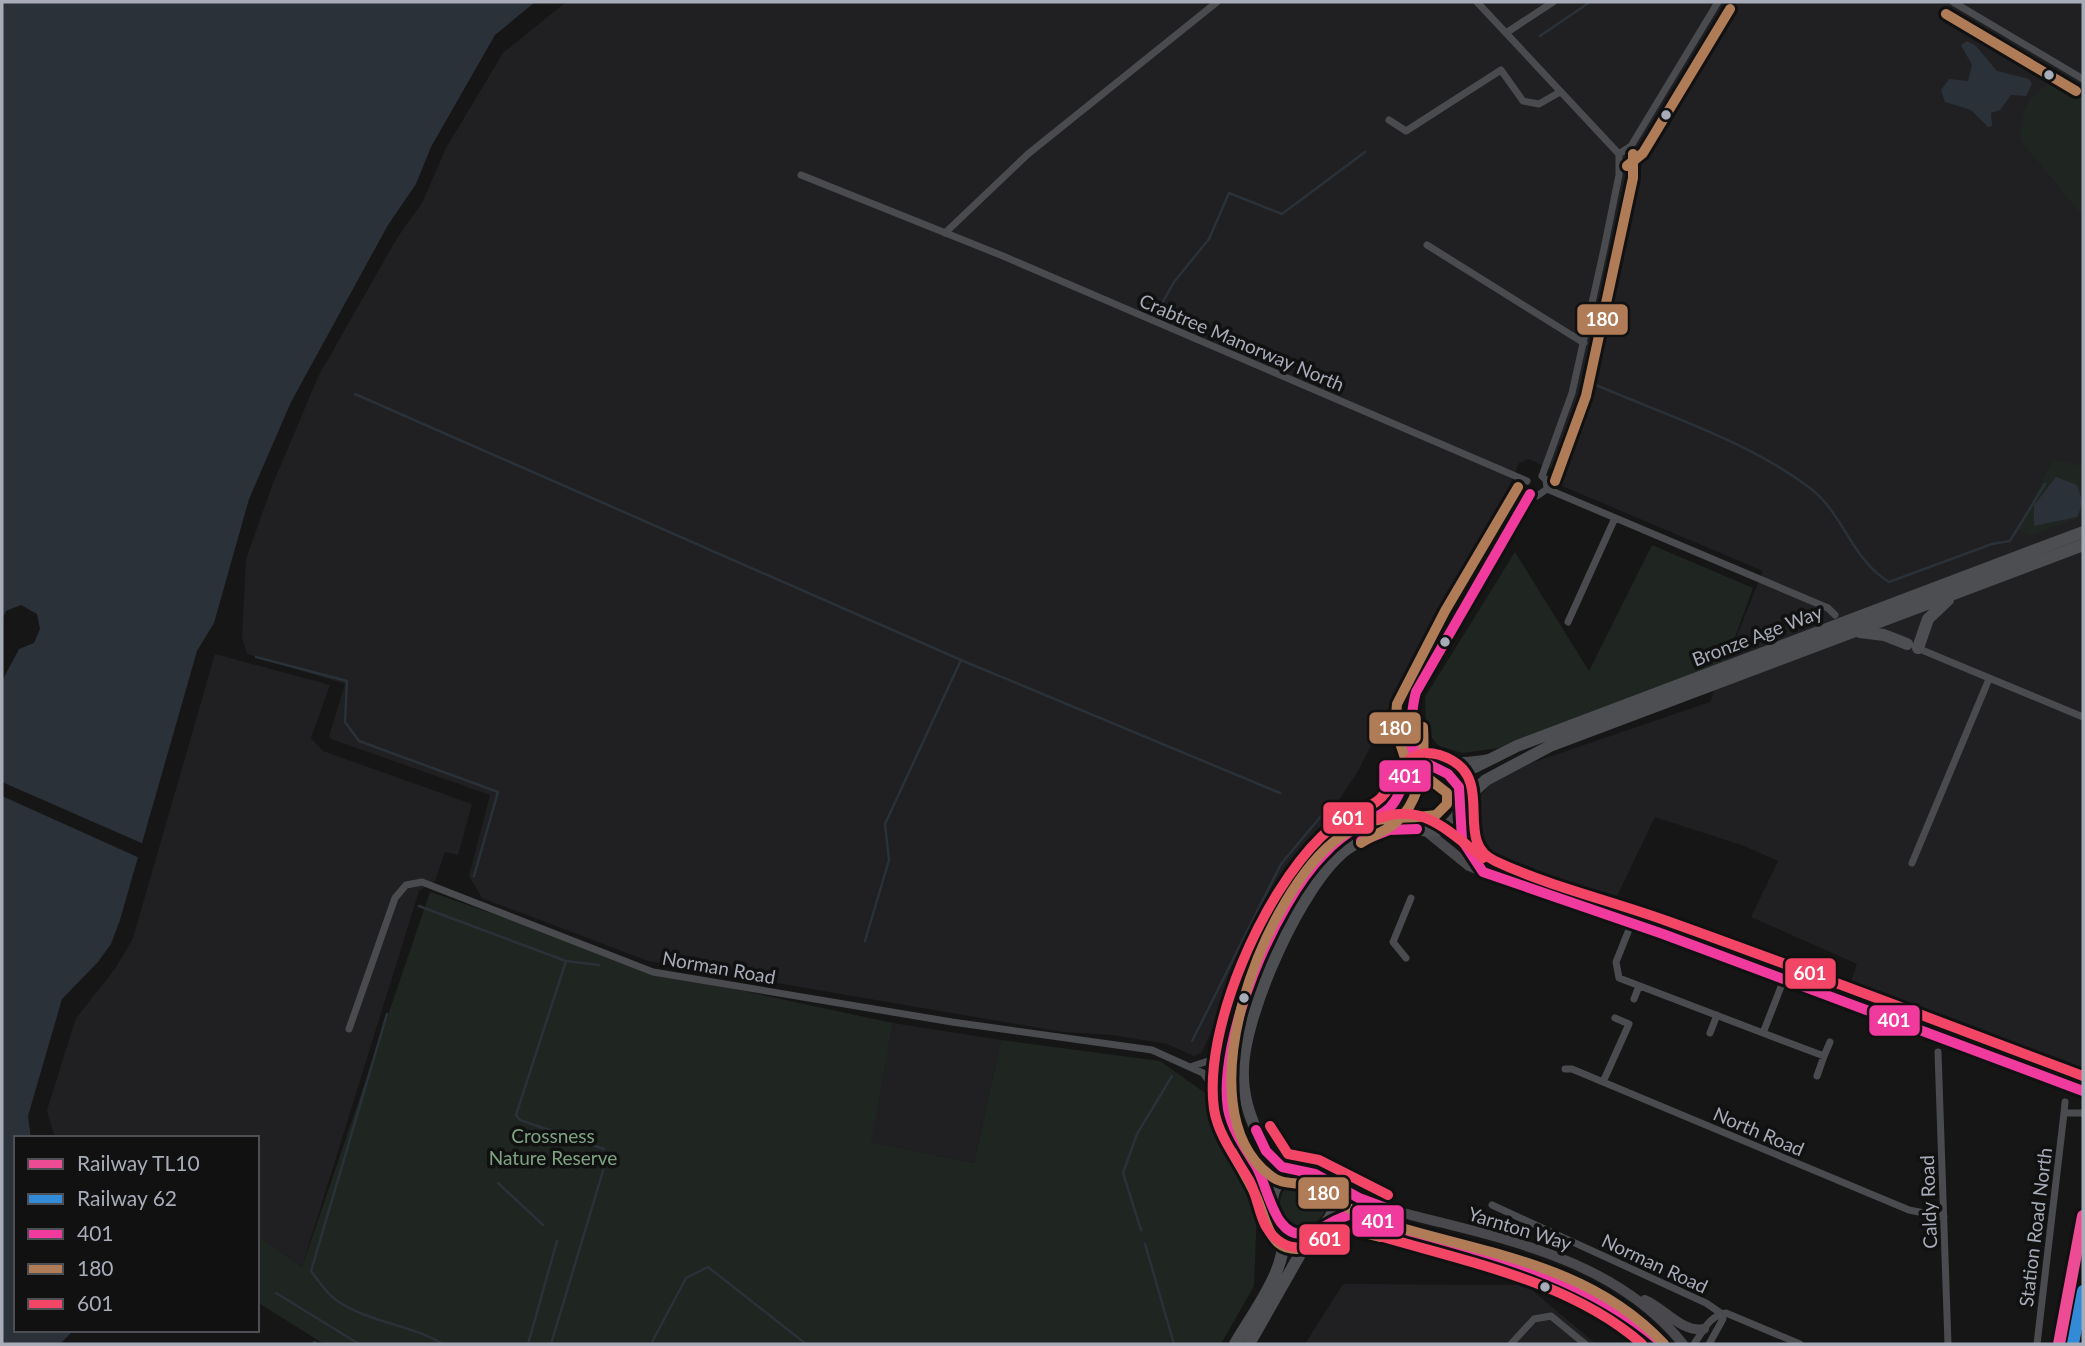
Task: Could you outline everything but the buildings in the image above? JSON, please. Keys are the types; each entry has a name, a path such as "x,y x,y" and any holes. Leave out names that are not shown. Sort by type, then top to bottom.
{"main road":[{"name":"Bronze Age Way","path":"1440,770 1466,769 2083,532"},
{"name":"Bronze Age Way","path":"1460,807 1486,780 1550,746 2083,545"},
{"path":"1856,631 1884,635 1912,646 1928,619 1954,594"},
{"path":"1235,1344 1283,1257 1286,1240 1273,1212 1272,1197 1242,1143 1228,1108 1226,1076 1233,1041 1264,952 1308,873 1328,849 1363,824 1389,810 1417,771 1440,770 1458,784 1460,807 1443,828 1373,835 1346,850 1331,864 1297,917 1273,964 1254,1014 1243,1068 1250,1112 1270,1156 1280,1165 1296,1171 1311,1172 1327,1181 1335,1202 1328,1222 1317,1231 1250,1344"},
{"path":"1400,792 1401,814 1422,830"},
{"path":"1272,1197 1280,1181 1296,1171"},
{"path":"1282,1227 1301,1234 1317,1231"}],"street":[{"path":"945,233 1028,154 1217,2"},
{"path":"1477,2 1619,154 1619,175 1584,343 1572,393 1542,476"},
{"path":"1506,33 1553,2"},
{"path":"1619,154 1631,146 1718,2"},
{"path":"1954,3 2083,79"},
{"path":"1389,120 1406,131 1501,71 1523,101 1539,104 1560,92"},
{"name":"Crabtree Manorway North","path":"802,175 945,233 1527,481"},
{"path":"1427,244 1584,343"},
{"path":"1400,792 1410,734 1411,707 1422,681 1530,494 1527,481 1534,475 1542,476 1546,480 1547,489"},
{"path":"1530,494 1537,496 1547,489"},
{"path":"1547,489 1828,608 1835,615"},
{"path":"1568,622 1615,518"},
{"path":"1912,646 2083,718"},
{"path":"1912,863 1989,679"},
{"path":"1410,734 1422,761 1440,770"},
{"path":"1415,744 1429,755 1447,762 1497,757"},
{"path":"1460,807 1465,847 1483,872"},
{"path":"1422,830 1457,858 1483,872 1632,922 2083,1091"},
{"name":"Norman Road","path":"349,1029 396,898 406,885 422,882 653,972 952,1022 1130,1046 1186,1063 1210,1080 1228,1108"},
{"path":"1406,958 1394,942 1411,898"},
{"path":"1632,922 1616,962 1619,978 1824,1056"},
{"path":"1763,1033 1784,979"},
{"path":"1634,999 1639,986"},
{"path":"1710,1033 1717,1016"},
{"path":"1603,1082 1629,1024 1615,1018"},
{"path":"1186,1063 1220,1057 1233,1041"},
{"path":"1816,1076 1830,1042"},
{"name":"Caldy Road","path":"1936,1057 1948,1344"},
{"name":"North Road","path":"1564,1069 1603,1082 1909,1210 1944,1217"},
{"name":"Station Road North","path":"2037,1344 2066,1102"},
{"path":"2064,1113 2083,1113"},
{"name":"Yarnton Way","path":"1327,1181 1348,1195 1378,1206 1507,1241 1572,1262 1633,1294 1663,1321 1683,1344"},
{"name":"Norman Road","path":"1495,1206 1706,1303 1722,1314 1723,1319 1709,1344"},
{"name":"Yarnton Way","path":"1328,1222 1347,1214 1363,1216 1499,1256 1573,1284 1632,1315 1663,1344"},
{"path":"1633,1294 1659,1306 1684,1326 1704,1329"},
{"path":"1601,1301 1643,1344"},
{"name":"Norman Road","path":"1694,1344 1716,1314 1722,1314 1737,1315 1800,1344"},
{"path":"1511,1344 1534,1319 1551,1316 1585,1344"}],"shaded area":[{"path":"2,2 535,2 495,35 431,147 416,184 388,225 291,402 249,499 214,623 197,651 120,920 111,944 98,962 62,999 28,1116 31,1136 14,1136 14,1332 70,1334 60,1344 2,1344"},
{"path":"566,2 2083,2 2083,1083 1846,995 1857,964 1751,917 1778,861 1744,846 1655,817 1614,902 1517,878 1484,854 1467,811 1499,774 1710,702 1763,571 1562,486 1555,471 1529,459 1519,463 1510,484 1509,503 1394,701 1357,773 1288,874 1263,920 1202,1052 1194,1056 1167,1044 1112,1035 1063,1032 648,961 482,898 469,876 490,795 331,739 329,736 345,684 247,654 242,638 246,559 272,486 318,377 397,238 422,203 446,148 503,53"},
{"path":"1967,41 1976,46 1997,71 2029,79 2032,84 2026,96 2011,95 2000,110 1991,113 1992,126 1988,127 1971,110 1945,102 1941,90 1949,79 1968,81 1972,65 1961,45"},
{"path":"2056,477 2077,485 2083,503 2077,517 2034,526 2034,505"},
{"path":"215,654 330,685 311,738 323,751 472,804 458,855 445,852 435,881 419,891 302,1267 259,1236 259,1136 54,1136 47,1110 76,1018 115,969 133,938"},
{"path":"893,1023 1001,1040 974,1163 870,1142"},
{"path":"1343,1284 1526,1285 1596,1344 1305,1344"}],"green space":[{"path":"2058,79 2083,94 2083,216 2020,140 2022,118 2028,102 2040,90"},
{"path":"2053,459 2083,466 2083,516 2029,536 2018,529"},
{"path":"1652,545 1753,588 1726,662 1499,748 1462,753 1439,746 1426,731 1425,697 1515,552 1589,671"},
{"name":"Crossness Nature Reserve","path":"430,892 669,975 893,1023 871,1142 974,1163 1001,1040 1160,1061 1218,1102 1227,1140 1257,1212 1254,1286 1221,1344 324,1344 259,1303 259,1236 302,1267"},
{"path":"1303,1180 1319,1187 1326,1203 1319,1219 1303,1226 1287,1219 1280,1203 1287,1187"}],"pier":[{"path":"21,605 37,614 40,629 34,643 19,649 2,681 2,619 6,611"},
{"path":"2,782 146,845 142,859 2,796"}],"waterway":[{"path":"1540,36 1590,2"},
{"path":"1552,473 1571,430 1587,381 1634,164 1720,18"},
{"path":"1156,314 1174,282 1209,239 1229,193 1282,214 1365,152"},
{"path":"1587,381 1702,428 1785,471 1821,498 1866,562 1889,582 1992,544 2010,541 2045,484"},
{"path":"355,394 961,660 1280,793"},
{"path":"256,657 347,681 345,722 359,741 498,792 474,876"},
{"path":"865,941 889,860 885,824 961,660"},
{"path":"1192,1041 1281,864 1327,809"},
{"path":"419,906 566,961 599,965"},
{"path":"566,961 516,1115 520,1120 604,1149"},
{"path":"387,1014 311,1271 329,1294 349,1308 443,1344"},
{"path":"1141,1230 1123,1173 1137,1134 1172,1076"},
{"path":"551,1344 606,1161"},
{"path":"498,1183 543,1225"},
{"path":"528,1344 557,1241"},
{"path":"1145,1244 1174,1344"},
{"path":"651,1344 686,1278 708,1267 806,1344"},
{"path":"276,1293 359,1344"},
{"path":"314,1342 318,1344"}],"rail line":[{"name":"TL10","path":"2059,1344 2083,1216"},
{"name":"62","path":"2073,1344 2083,1291"}],"transit line":[{"name":"180","path":"1627,166 1643,153 1730,9"},
{"name":"180","path":"1946,14 2076,91"},
{"name":"180","path":"1555,481 1586,396 1633,178 1633,154"},
{"name":"180","path":"1518,487 1445,611 1397,704 1395,728 1406,761 1447,793 1447,804 1436,815 1388,818 1365,823 1340,837 1312,864 1285,902 1261,949 1243,1001 1233,1053 1233,1102 1245,1144 1276,1179 1311,1187 1372,1219 1489,1251 1564,1276 1600,1294 1633,1316 1664,1344"},
{"name":"401","path":"1530,494 1416,692 1408,762 1395,801 1384,812 1346,835 1323,855 1286,906 1269,939 1253,974 1231,1047 1227,1080 1228,1109 1236,1132 1261,1176 1274,1212 1288,1230 1298,1234 1310,1233 1354,1214 1482,1252 1546,1274 1577,1288 1636,1322 1663,1344"},
{"name":"180","path":"1361,843 1394,824 1411,804 1420,779 1423,727"},
{"name":"401","path":"1410,734 1422,761 1448,774 1459,787 1462,840 1483,872 1663,934 2083,1091"},
{"name":"601","path":"1642,1344 1612,1321 1545,1287 1472,1262 1363,1231 1342,1232 1303,1247 1282,1243 1264,1223 1253,1188 1219,1128 1214,1109 1213,1076 1218,1040 1228,1002 1259,927 1278,892 1321,837 1383,796 1403,766 1416,755 1440,755 1465,771 1471,784 1477,841 1483,852 1495,861 1536,878 1719,940 2083,1076"},
{"name":"601","path":"1352,830 1392,815 1423,817 1437,823 1483,858"},
{"name":"401","path":"1361,841 1389,830 1417,829"},
{"name":"601","path":"1270,1126 1288,1154 1319,1160 1388,1195"},
{"name":"401","path":"1256,1130 1266,1151 1282,1167 1315,1174 1359,1198 1386,1208"},
{"name":"180","path":"1232,1152 1256,1196 1269,1229 1281,1245 1302,1249 1318,1245 1347,1229 1380,1237"}]}
